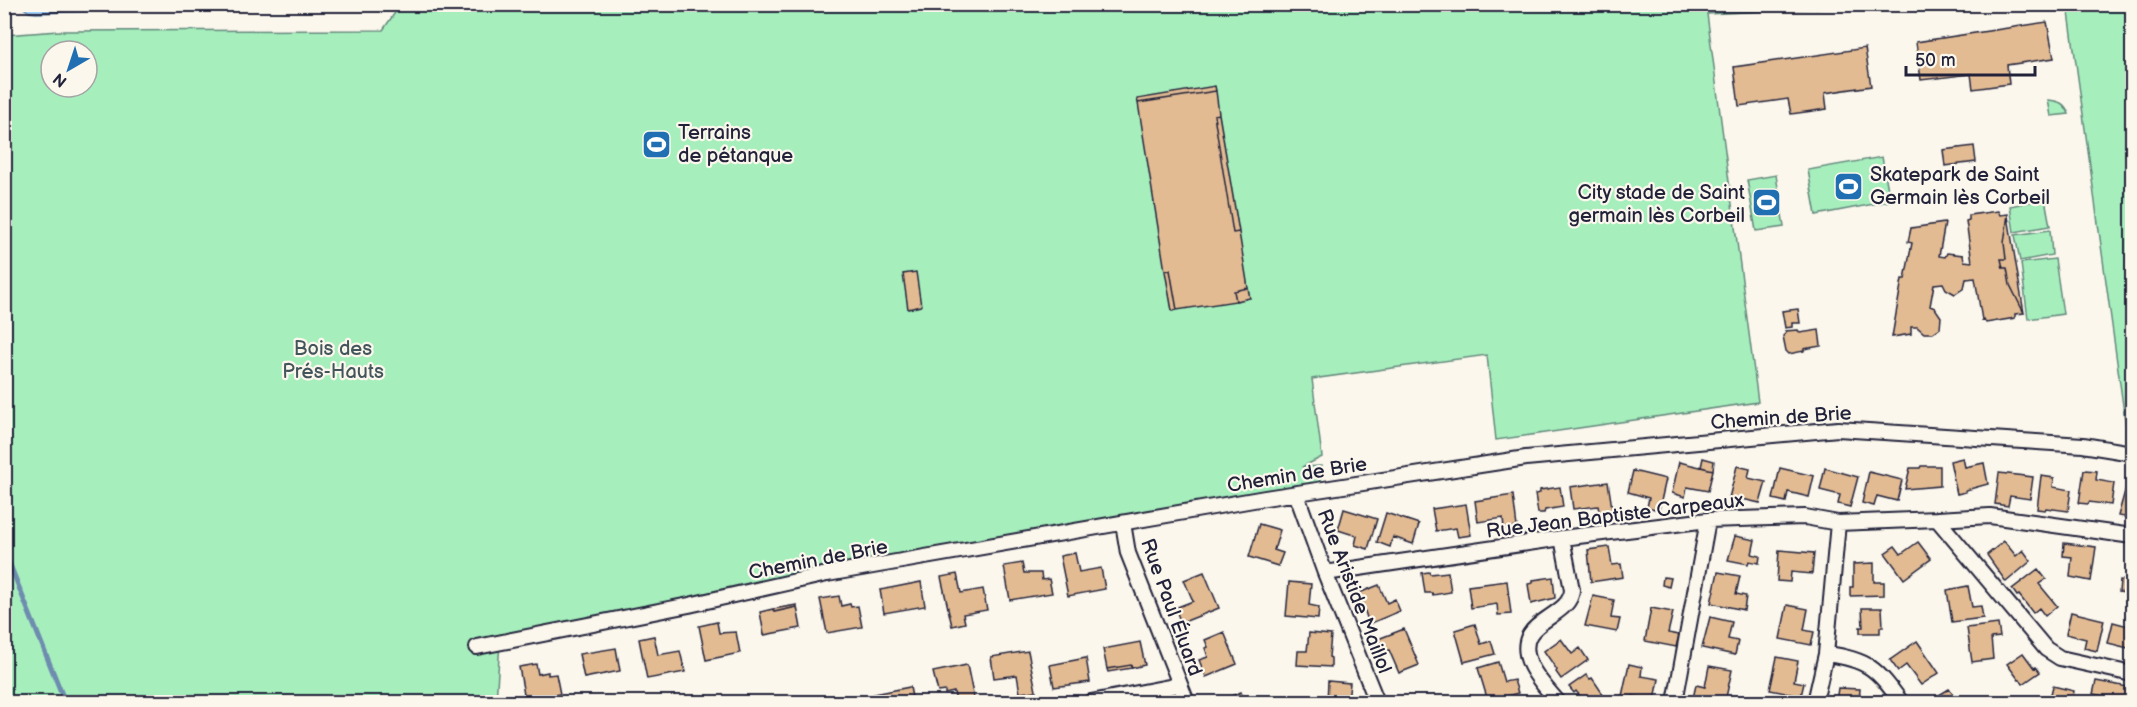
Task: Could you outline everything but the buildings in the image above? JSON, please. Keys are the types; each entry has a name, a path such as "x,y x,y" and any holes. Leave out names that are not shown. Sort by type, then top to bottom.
{"street":[{"name":"Chemin de Brie","path":"477,647 689,605 827,574 1296,493 1526,458 1838,429 2084,445 2133,453"},
{"name":"Rue Aristide Maillol","path":"1296,493 1324,573 1377,702"},
{"name":"Rue Jean Baptiste Carpeaux","path":"1324,573 1562,538 1708,520 1805,517 1838,523 1990,516 2133,536"},
{"path":"1937,519 2046,649 2060,658 2133,674"},
{"path":"1675,702 1708,520"},
{"name":"Rue Paul Éluard","path":"1123,523 1128,553 1187,702"},
{"path":"1815,702 1826,654 1838,523"},
{"path":"1558,702 1534,672 1527,652 1528,641 1538,625 1568,604 1572,597 1562,538"},
{"path":"1826,654 1850,657 1868,666 1884,678 1901,702"},
{"path":"1091,702 1179,686"}],"shaded area":[{"path":"440,4 594,5 441,10"}],"green space":[{"name":"Bois des Prés-Hauts","path":"401,4 440,5 441,10 594,4 1879,5 1707,14 1758,402 1496,440 1487,355 1312,379 1322,457 1302,467 1322,466 1321,483 500,642 496,702 5,702 5,35 59,31 383,30"},
{"path":"2068,5 2132,5 2132,443 2128,442"},
{"path":"2048,100 2061,103 2069,114 2051,116"},
{"name":"Skatepark de Saint Germain lès Corbeil","path":"1882,157 1890,201 1816,215 1808,170"},
{"name":"City stade de Saint germain lès Corbeil","path":"1776,175 1784,227 1756,231 1747,180"},
{"path":"2045,199 2050,226 2014,232 2010,206"},
{"path":"2050,230 2052,255 2020,261 2015,235"},
{"path":"2055,259 2063,314 2028,319 2021,263"}],"water":[{"path":"20,5 281,5 36,13 29,12"}],"waterway":[{"path":"4,550 65,702"}],"place":[{"name":"Terrains de pétanque","path":"657,144"},
{"name":"Skatepark de Saint Germain lès Corbeil","path":"1849,186"},
{"name":"City stade de Saint germain lès Corbeil","path":"1766,203"}]}
